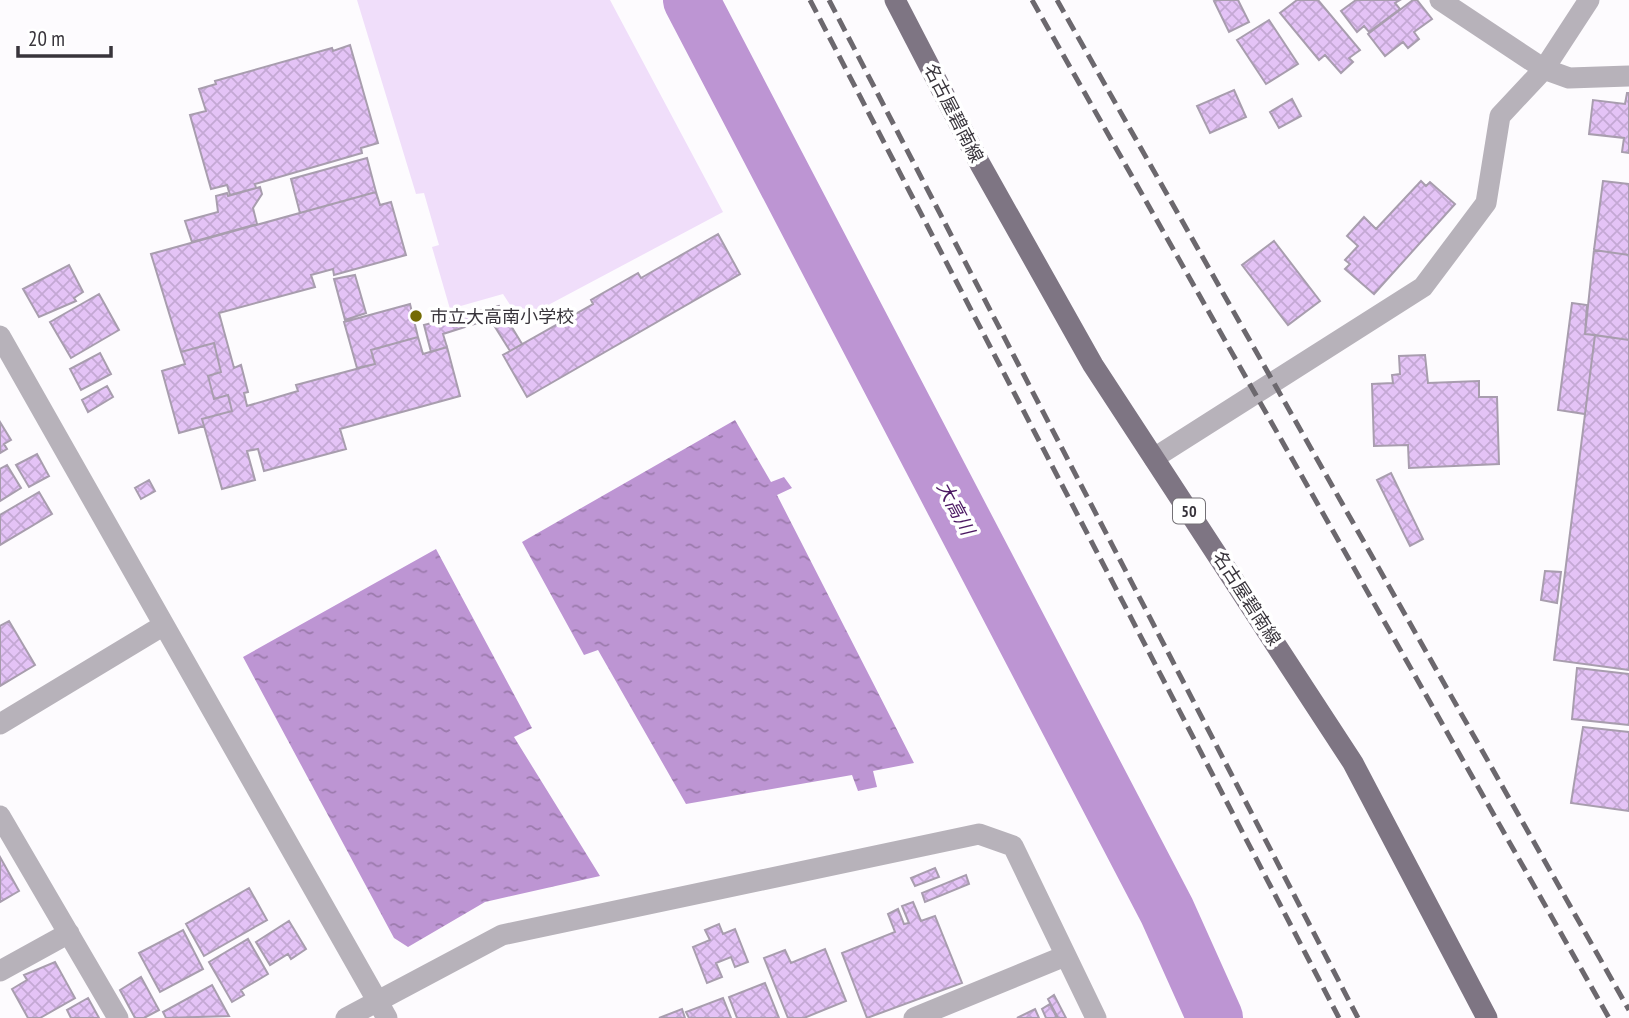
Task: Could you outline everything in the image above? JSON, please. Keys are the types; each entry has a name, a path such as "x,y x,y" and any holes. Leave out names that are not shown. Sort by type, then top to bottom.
{"main road":[{"name":"名古屋碧南線","path":"895,0 980,164 1086,353 1353,763 1487,1018"}],"street":[{"path":"1440,0 1544,69 1569,78 1629,76"},
{"path":"1154,458 1423,287 1486,203 1500,116 1544,69 1590,0"},
{"path":"0,336 382,1009"},
{"path":"0,724 164,625"},
{"path":"0,816 118,1018"},
{"path":"346,1018 382,1009 502,936 979,834 1013,846 1097,1018"},
{"path":"0,971 69,933"},
{"path":"914,1018 1065,956"}],"shaded area":[{"path":"357,0 610,0 723,212 520,320 503,294 450,309 432,247 439,245 424,193 416,194"}],"water":[{"path":"735,420 771,482 784,477 792,488 777,495 914,763 873,771 877,787 858,791 852,775 686,804 598,650 584,655 522,542"},
{"path":"436,549 532,728 514,737 600,876 485,902 408,947 394,938 243,657"}],"building":[{"path":"1238,0 1249,22 1229,32 1214,1"},
{"path":"1297,0 1318,0 1360,50 1349,58 1353,62 1341,73 1325,55 1319,60 1280,13"},
{"path":"1356,0 1400,0 1395,3 1400,9 1369,32 1364,26 1357,32 1341,11"},
{"path":"1413,0 1417,0 1432,19 1414,32 1419,39 1408,48 1403,42 1385,56 1368,34"},
{"path":"1269,20 1298,64 1266,84 1237,40"},
{"path":"350,45 378,143 361,148 362,153 255,184 256,188 230,195 227,185 211,189 190,115 206,111 199,89 216,84 215,81"},
{"path":"1234,90 1246,117 1210,133 1197,106"},
{"path":"1627,93 1629,153 1622,152 1624,138 1589,134 1593,100 1625,104"},
{"path":"1292,99 1301,116 1279,128 1270,112"},
{"path":"367,158 376,192 300,213 291,179"},
{"path":"1421,181 1426,186 1430,182 1455,204 1374,294 1345,269 1350,264 1345,260 1358,246 1347,236 1364,217 1376,229"},
{"path":"1603,181 1629,184 1629,255 1594,250"},
{"path":"260,187 262,194 253,208 257,224 192,242 185,221 218,212 216,196 227,193 228,196"},
{"path":"376,192 380,205 391,202 406,255 334,275 333,269 311,275 315,287 219,313 234,368 241,365 248,392 244,393 247,406 298,391 296,385 375,364 371,350 418,337 423,354 447,347 460,396 340,429 346,449 264,471 258,449 247,451 255,480 222,489 202,419 232,411 228,395 214,399 208,376 221,372 214,343 181,352 151,254"},
{"path":"718,234 740,274 527,397 503,355 593,304 591,300 638,273 641,278"},
{"path":"1274,241 1320,301 1288,325 1242,265"},
{"path":"1594,250 1629,255 1629,340 1585,334"},
{"path":"69,265 83,292 74,298 76,301 39,317 23,289"},
{"path":"355,275 366,313 345,320 334,279"},
{"path":"99,294 119,330 71,358 50,322"},
{"path":"1572,303 1587,305 1585,334 1595,335 1585,414 1558,410"},
{"path":"410,304 418,337 371,350 375,364 357,368 344,322"},
{"path":"499,306 522,344 510,351 490,319 443,334 447,347 431,352 424,325"},
{"path":"1595,335 1629,340 1629,670 1554,660"},
{"path":"214,343 221,372 208,376 214,399 228,395 232,411 202,419 204,426 179,433 162,371 185,364 181,352"},
{"path":"100,353 111,374 81,390 70,369"},
{"path":"1425,355 1428,383 1479,381 1479,397 1497,397 1499,464 1409,468 1408,445 1374,446 1372,384 1393,383 1392,375 1400,374 1399,356"},
{"path":"107,386 113,397 88,412 82,400"},
{"path":"0,422 11,440 4,444 7,449 0,453"},
{"path":"37,454 49,476 29,487 16,465"},
{"path":"7,465 21,488 0,501 0,469"},
{"path":"1391,473 1423,539 1410,546 1377,480"},
{"path":"149,480 155,491 141,499 135,488"},
{"path":"39,492 52,514 0,545 0,515"},
{"path":"1545,571 1561,572 1557,603 1541,600"},
{"path":"9,621 35,665 0,686 0,626"},
{"path":"1577,668 1629,674 1629,725 1572,719"},
{"path":"1583,727 1629,732 1629,811 1571,803"},
{"path":"0,857 19,891 0,902"},
{"path":"935,868 939,877 915,886 911,878"},
{"path":"966,875 969,884 925,902 922,893"},
{"path":"249,888 267,920 204,956 186,924"},
{"path":"913,902 921,921 935,916 962,983 867,1018 842,953 895,932 888,914 898,909 904,924 909,923 902,906"},
{"path":"289,921 306,949 291,959 288,954 270,965 256,942"},
{"path":"719,924 723,934 735,929 748,962 735,967 731,957 716,963 722,977 707,983 693,947 710,940 705,930"},
{"path":"183,930 203,969 160,992 139,953"},
{"path":"248,939 268,974 241,990 244,995 232,1002 209,962"},
{"path":"825,949 846,1001 804,1018 788,1018 764,958 785,950 791,963"},
{"path":"55,962 75,998 40,1018 28,1018 12,989 27,980 24,975"},
{"path":"141,977 159,1010 144,1018 135,1018 120,990"},
{"path":"765,983 779,1018 737,1018 729,997"},
{"path":"212,985 229,1016 166,1018 163,1012"},
{"path":"1054,995 1066,1018 1058,1018 1048,999"},
{"path":"88,998 99,1018 71,1018 67,1010"},
{"path":"723,998 731,1018 689,1018 686,1012"},
{"path":"1050,1004 1057,1018 1046,1018 1042,1009"},
{"path":"682,1009 685,1018 659,1018"},
{"path":"1035,1009 1039,1018 1017,1018"}],"waterway":[{"name":"大高川","path":"691,0 1167,911 1215,1018"}],"railway":[{"path":"810,0 1339,1018"},
{"path":"829,0 1358,1018"},
{"path":"1032,0 1609,1018"},
{"path":"1057,0 1629,1010"}],"place":[{"name":"市立大高南小学校","path":"416,316"}]}
